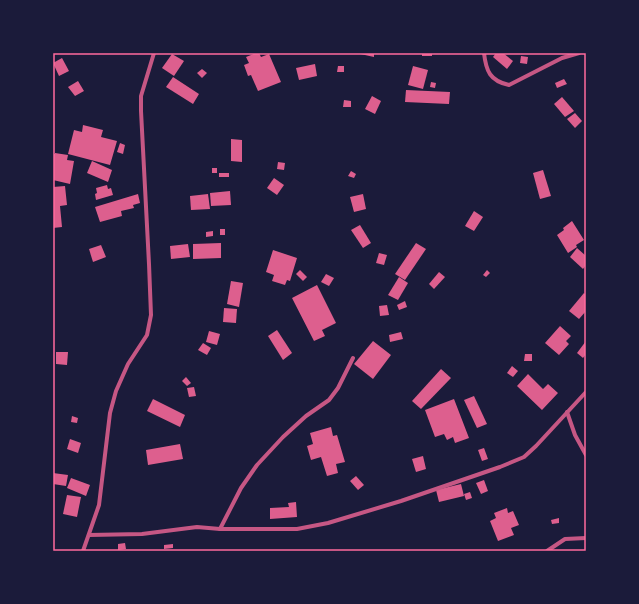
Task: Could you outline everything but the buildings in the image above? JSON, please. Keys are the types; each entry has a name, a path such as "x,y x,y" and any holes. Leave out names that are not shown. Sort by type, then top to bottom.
{"street":[{"path":"83,551 99,506 110,413 116,391 128,364 147,335 151,315 150,264 141,111 142,96 154,53"},
{"path":"484,53 485,68 500,83 509,85 562,58 579,53"},
{"path":"220,529 241,488 257,465 282,437 306,416 329,400 338,388 354,358"},
{"path":"89,536 142,534 197,527 220,529 297,529 328,523 415,496 500,467 524,457 586,392"},
{"path":"567,412 575,435 586,455"},
{"path":"547,551 565,540 586,538"}]}
